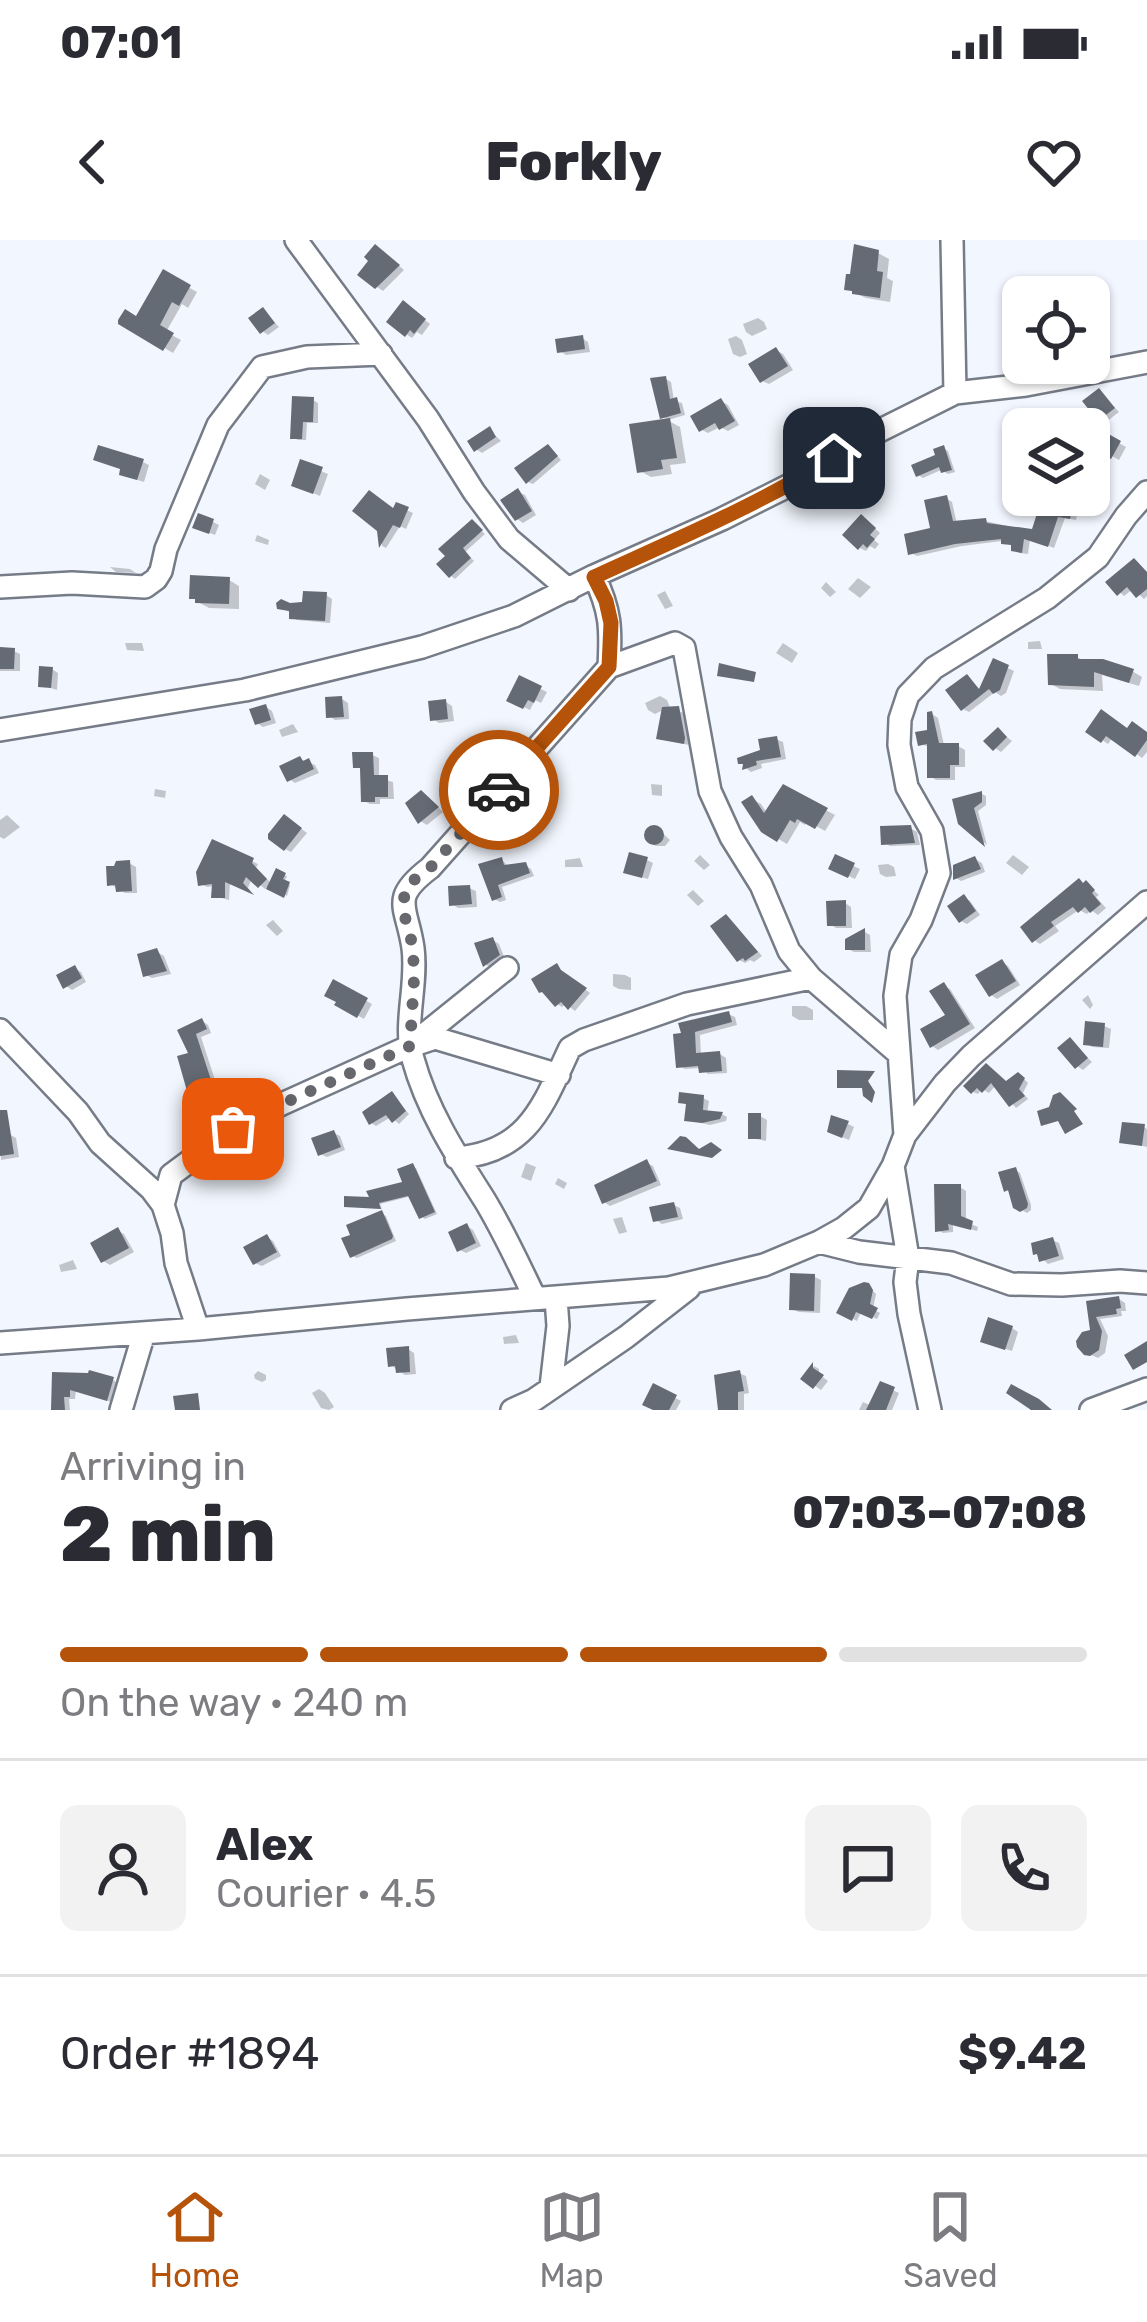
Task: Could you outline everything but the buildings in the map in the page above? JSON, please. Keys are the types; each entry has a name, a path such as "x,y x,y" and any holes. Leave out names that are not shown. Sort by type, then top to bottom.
{"street":[{"path":"296,240 428,418 509,539 569,590"},
{"path":"952,240 955,393"},
{"path":"0,587 72,583 145,587 152,583 161,571 166,548 218,425 262,367 307,357 380,354"},
{"path":"2,728 244,690 422,647 514,616 776,492 955,393 1147,362"},
{"path":"905,1135 895,996 902,955 939,873 932,832 907,788 898,745 908,695 934,668 1047,598 1098,557 1147,492"},
{"path":"594,577 611,623 609,667"},
{"path":"550,1388 558,1326 546,1298 456,1158 431,1108 410,1046 413,947 404,893 609,667 675,643 684,648 710,791 761,885 788,951 811,978 898,1054"},
{"path":"0,1342 198,1329 695,1283 764,1265 819,1242 869,1208 905,1135 945,1083 1147,902"},
{"path":"410,1046 507,968"},
{"path":"456,1158 504,1147 526,1126 559,1075 570,1048 584,1040 687,1004 811,978"},
{"path":"0,1030 78,1112 100,1143 163,1205 198,1329"},
{"path":"163,1205 171,1175 233,1129 410,1046 435,1038 559,1075"},
{"path":"893,1166 908,1258 909,1314 930,1410"},
{"path":"819,1242 951,1263 1011,1285 1147,1283"},
{"path":"512,1410 626,1336 695,1283"},
{"path":"122,1410 144,1333"},
{"path":"1090,1410 1147,1388"}],"way so far":[{"path":"233,1129 410,1046 413,947 404,893 499,790"}],"route":[{"path":"499,790 609,667 611,623 594,577 722,519 834,458"}]}
